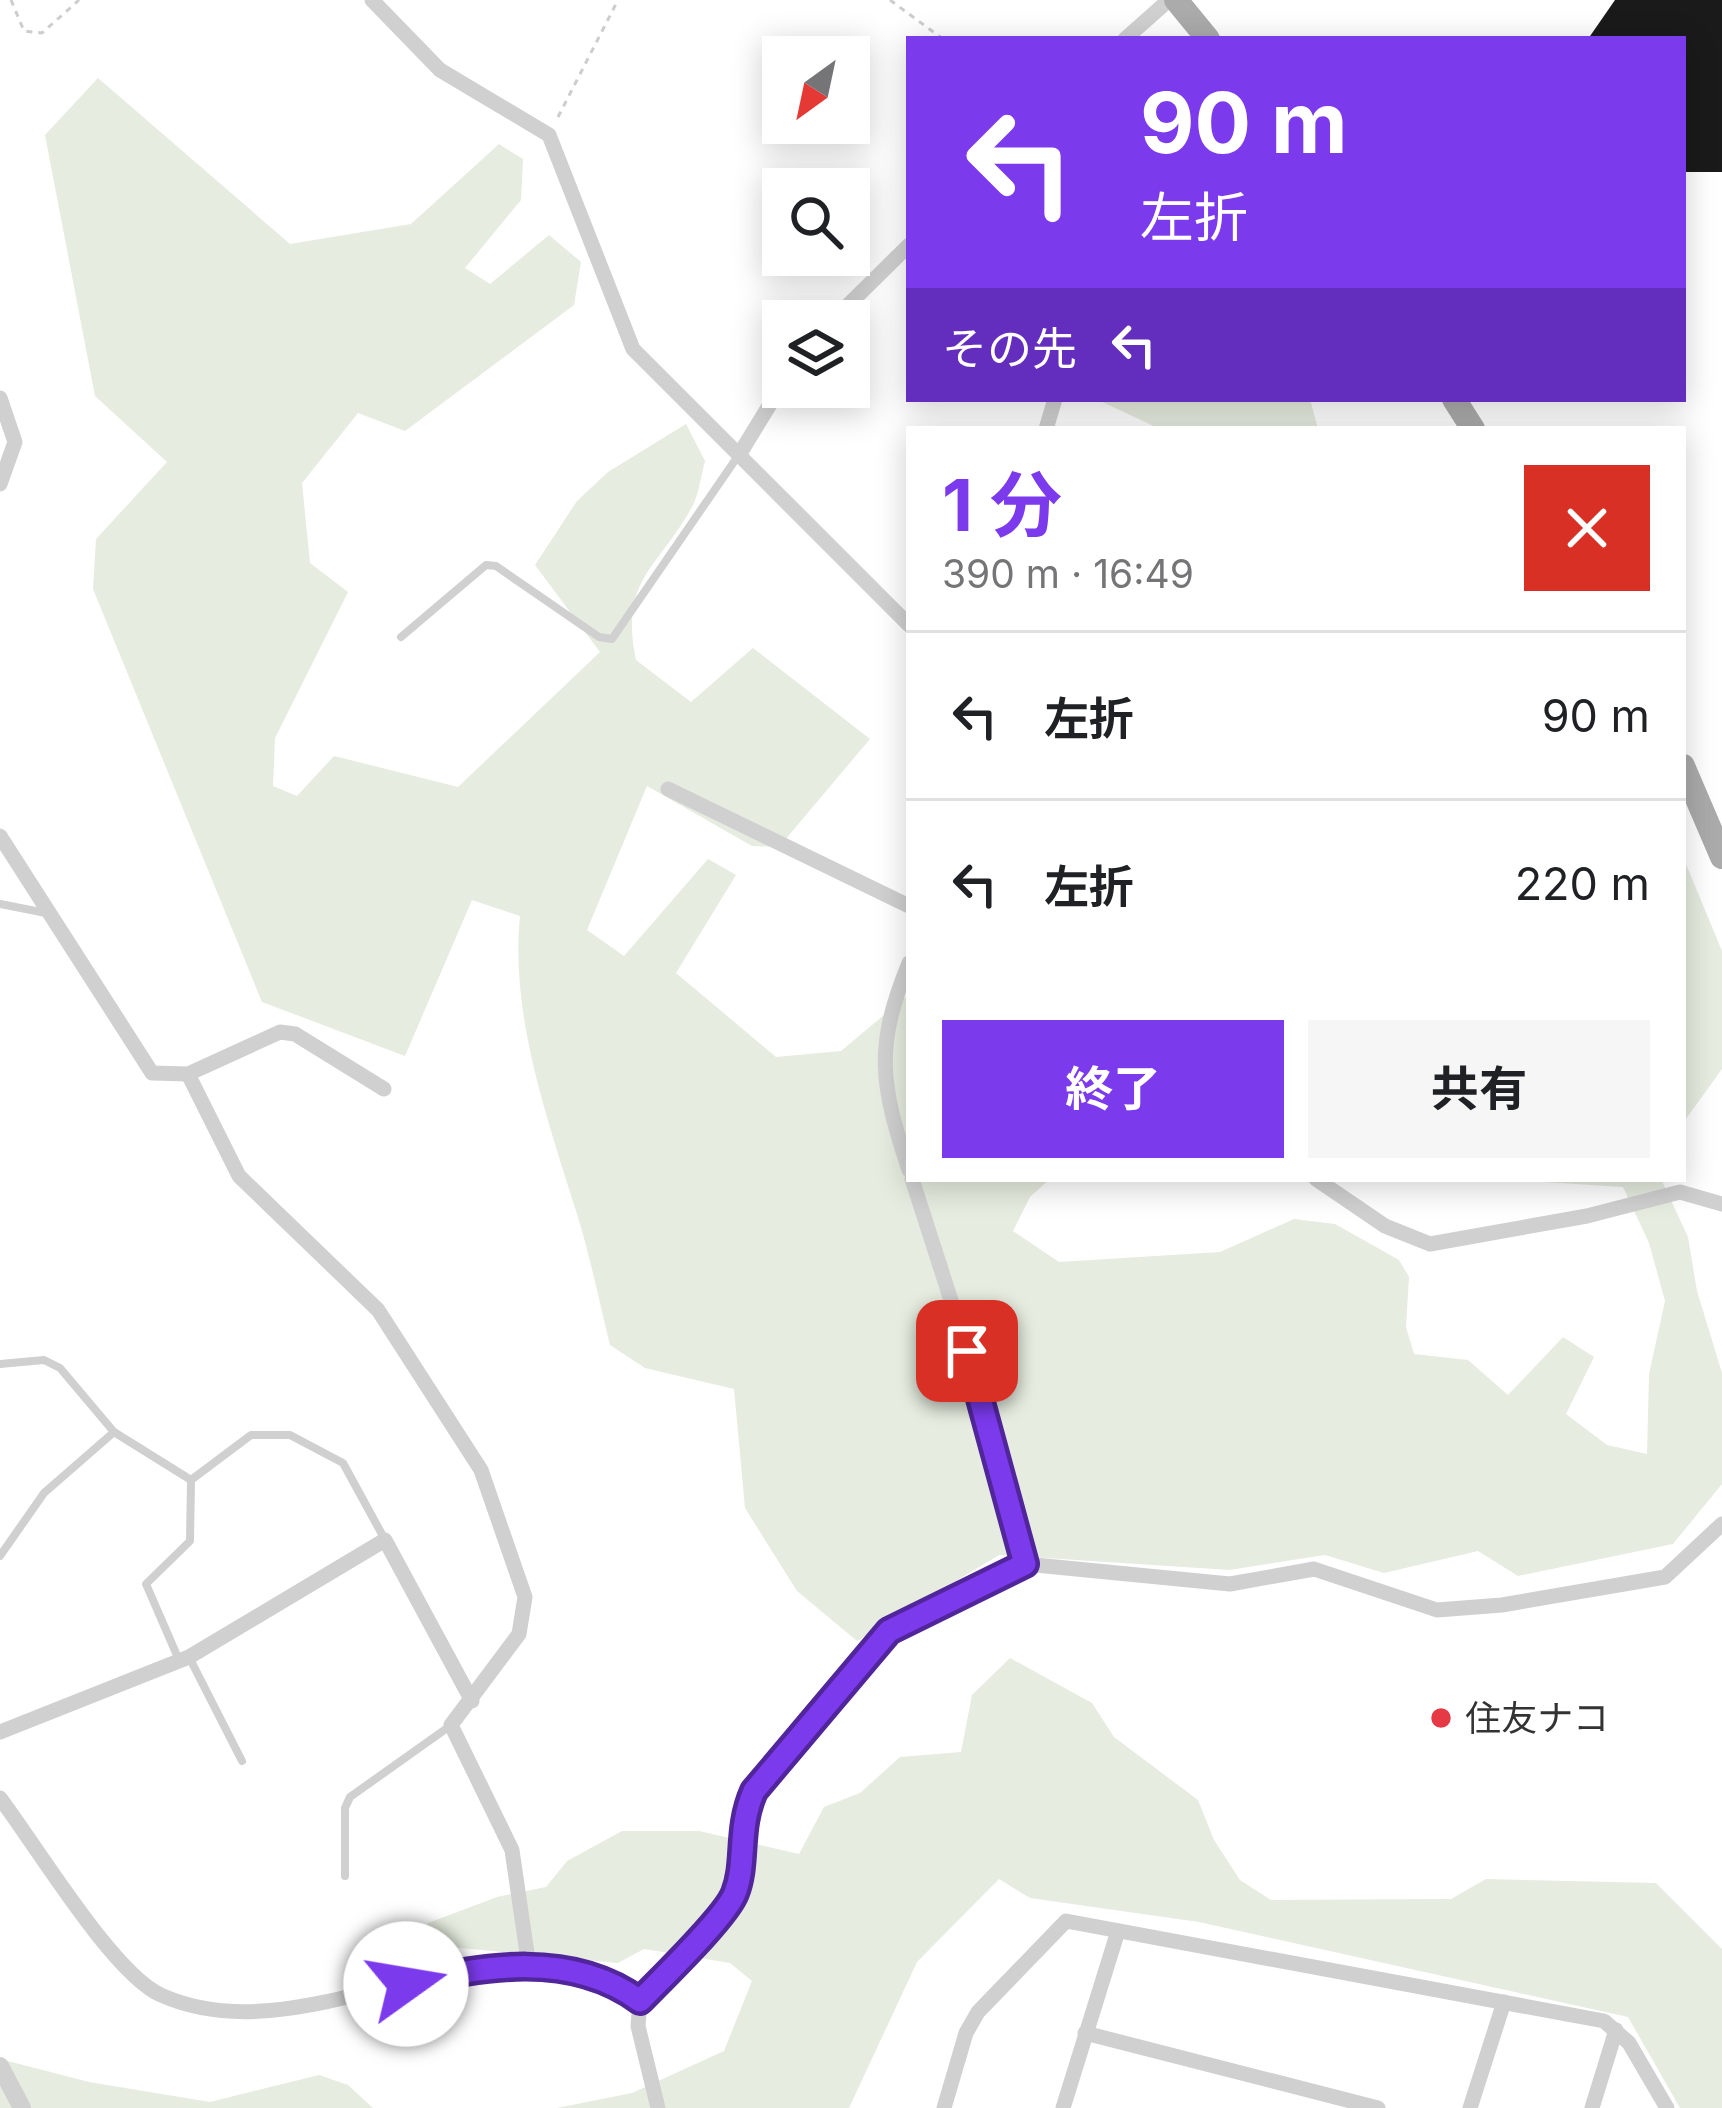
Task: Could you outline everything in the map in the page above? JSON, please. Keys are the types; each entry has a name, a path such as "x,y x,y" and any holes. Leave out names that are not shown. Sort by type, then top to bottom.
{"main road":[{"path":"1172,0 1201,36"},
{"path":"1686,773 1722,856"}],"street":[{"path":"372,0 440,70 548,135 633,349 906,622"},
{"path":"1129,36 1172,0"},
{"path":"853,300 906,248"},
{"path":"0,398 15,442 0,484"},
{"path":"739,455 768,408"},
{"path":"668,789 906,905"},
{"path":"0,836 152,1072 188,1074 280,1032 295,1034 384,1089"},
{"path":"906,970 886,1020 887,1103 906,1161"},
{"path":"188,1074 239,1176 378,1310 481,1470 525,1598 519,1634 452,1726 512,1850 530,1966"},
{"path":"913,1182 967,1351 1025,1564"},
{"path":"1320,1182 1385,1226 1430,1244 1680,1192 1722,1204"},
{"path":"658,2108 638,2026 640,2001 735,1894 742,1818 754,1791 889,1631 1025,1564 1230,1584 1315,1569 1437,1610 1502,1605 1665,1577 1722,1524"},
{"path":"0,1732 184,1659 385,1540 472,1700"},
{"path":"0,1798 119,1960 159,1995 224,2010 286,2006 326,2002 485,1965 530,1966 619,1985 640,2001"},
{"path":"944,2108 965,2033 977,2012 1066,1921 1604,2020 1629,2043 1667,2108"},
{"path":"1063,2108 1118,1931"},
{"path":"1470,2108 1504,2002"},
{"path":"1592,2108 1616,2030"},
{"path":"1085,2033 1378,2108"},
{"path":"0,2066 22,2108"}],"lane":[{"path":"401,637 485,565 496,566 599,637 612,639 739,455"},
{"path":"0,904 47,913"},
{"path":"0,1364 44,1360 60,1368 114,1432 190,1480"},
{"path":"0,1556 44,1493 114,1432"},
{"path":"190,1480 251,1435 290,1435 343,1463 385,1540"},
{"path":"190,1480 190,1541 146,1584 242,1760"},
{"path":"345,1876 345,1808 350,1797 452,1726"}],"path":[{"path":"11,0 24,31 41,33 79,0"},
{"path":"548,135 619,0"},
{"path":"890,0 939,36"}],"shaded area":[{"path":"98,78 290,244 411,224 499,144 523,159 521,200 465,268 490,284 549,235 581,262 574,305 405,431 358,413 302,483 310,563 348,592 275,738 273,786 297,796 334,756 458,787 600,652 535,565 577,501 608,472 686,424 705,461 692,507 637,592 632,633 636,660 691,702 753,648 870,739 779,847 752,846 647,786 587,930 624,956 708,859 736,875 676,973 776,1057 841,1051 906,997 906,1182 1047,1182 1030,1197 1013,1231 1059,1262 1220,1252 1294,1219 1335,1224 1399,1260 1409,1277 1406,1327 1414,1354 1468,1360 1508,1395 1563,1337 1594,1357 1566,1414 1607,1445 1647,1454 1649,1374 1665,1301 1649,1243 1623,1187 1544,1182 1662,1182 1688,1237 1697,1291 1722,1373 1722,1484 1673,1544 1518,1576 1478,1551 1384,1573 1325,1555 1229,1570 999,1555 857,1641 797,1591 745,1508 734,1389 645,1368 610,1345 586,1244 533,1065 520,991 520,916 472,900 405,1056 262,1002 93,589 96,539 167,462 95,396 45,135"},
{"path":"1102,402 1311,402 1317,426 1154,426"},
{"path":"1686,864 1722,951 1722,1069 1686,1119"},
{"path":"1010,1658 1092,1703 1114,1737 1198,1800 1214,1840 1240,1880 1271,1900 1451,1899 1486,1879 1656,1883 1722,1949 1722,2108 1680,2108 1628,2017 1199,1922 1030,1898 999,1879 917,1962 849,2108 557,2108 632,2093 724,2051 752,1981 730,1963 644,1949 618,1963 419,1944 428,1923 497,1897 546,1887 567,1861 622,1831 699,1831 799,1854 824,1807 860,1793 900,1757 961,1752 972,1695"},
{"path":"0,2059 89,2082 210,2102 319,2075 348,2085 373,2108 0,2108"}],"building":[{"path":"1615,0 1722,0 1722,172 1686,172 1686,36 1590,36"}],"place":[{"name":"住友ナコ","path":"1441,1718"}],"route":[{"path":"406,1984 485,1965 551,1967 619,1985 640,2001 683,1954 735,1894 742,1818 754,1791 889,1631 1025,1564 967,1351"}]}
